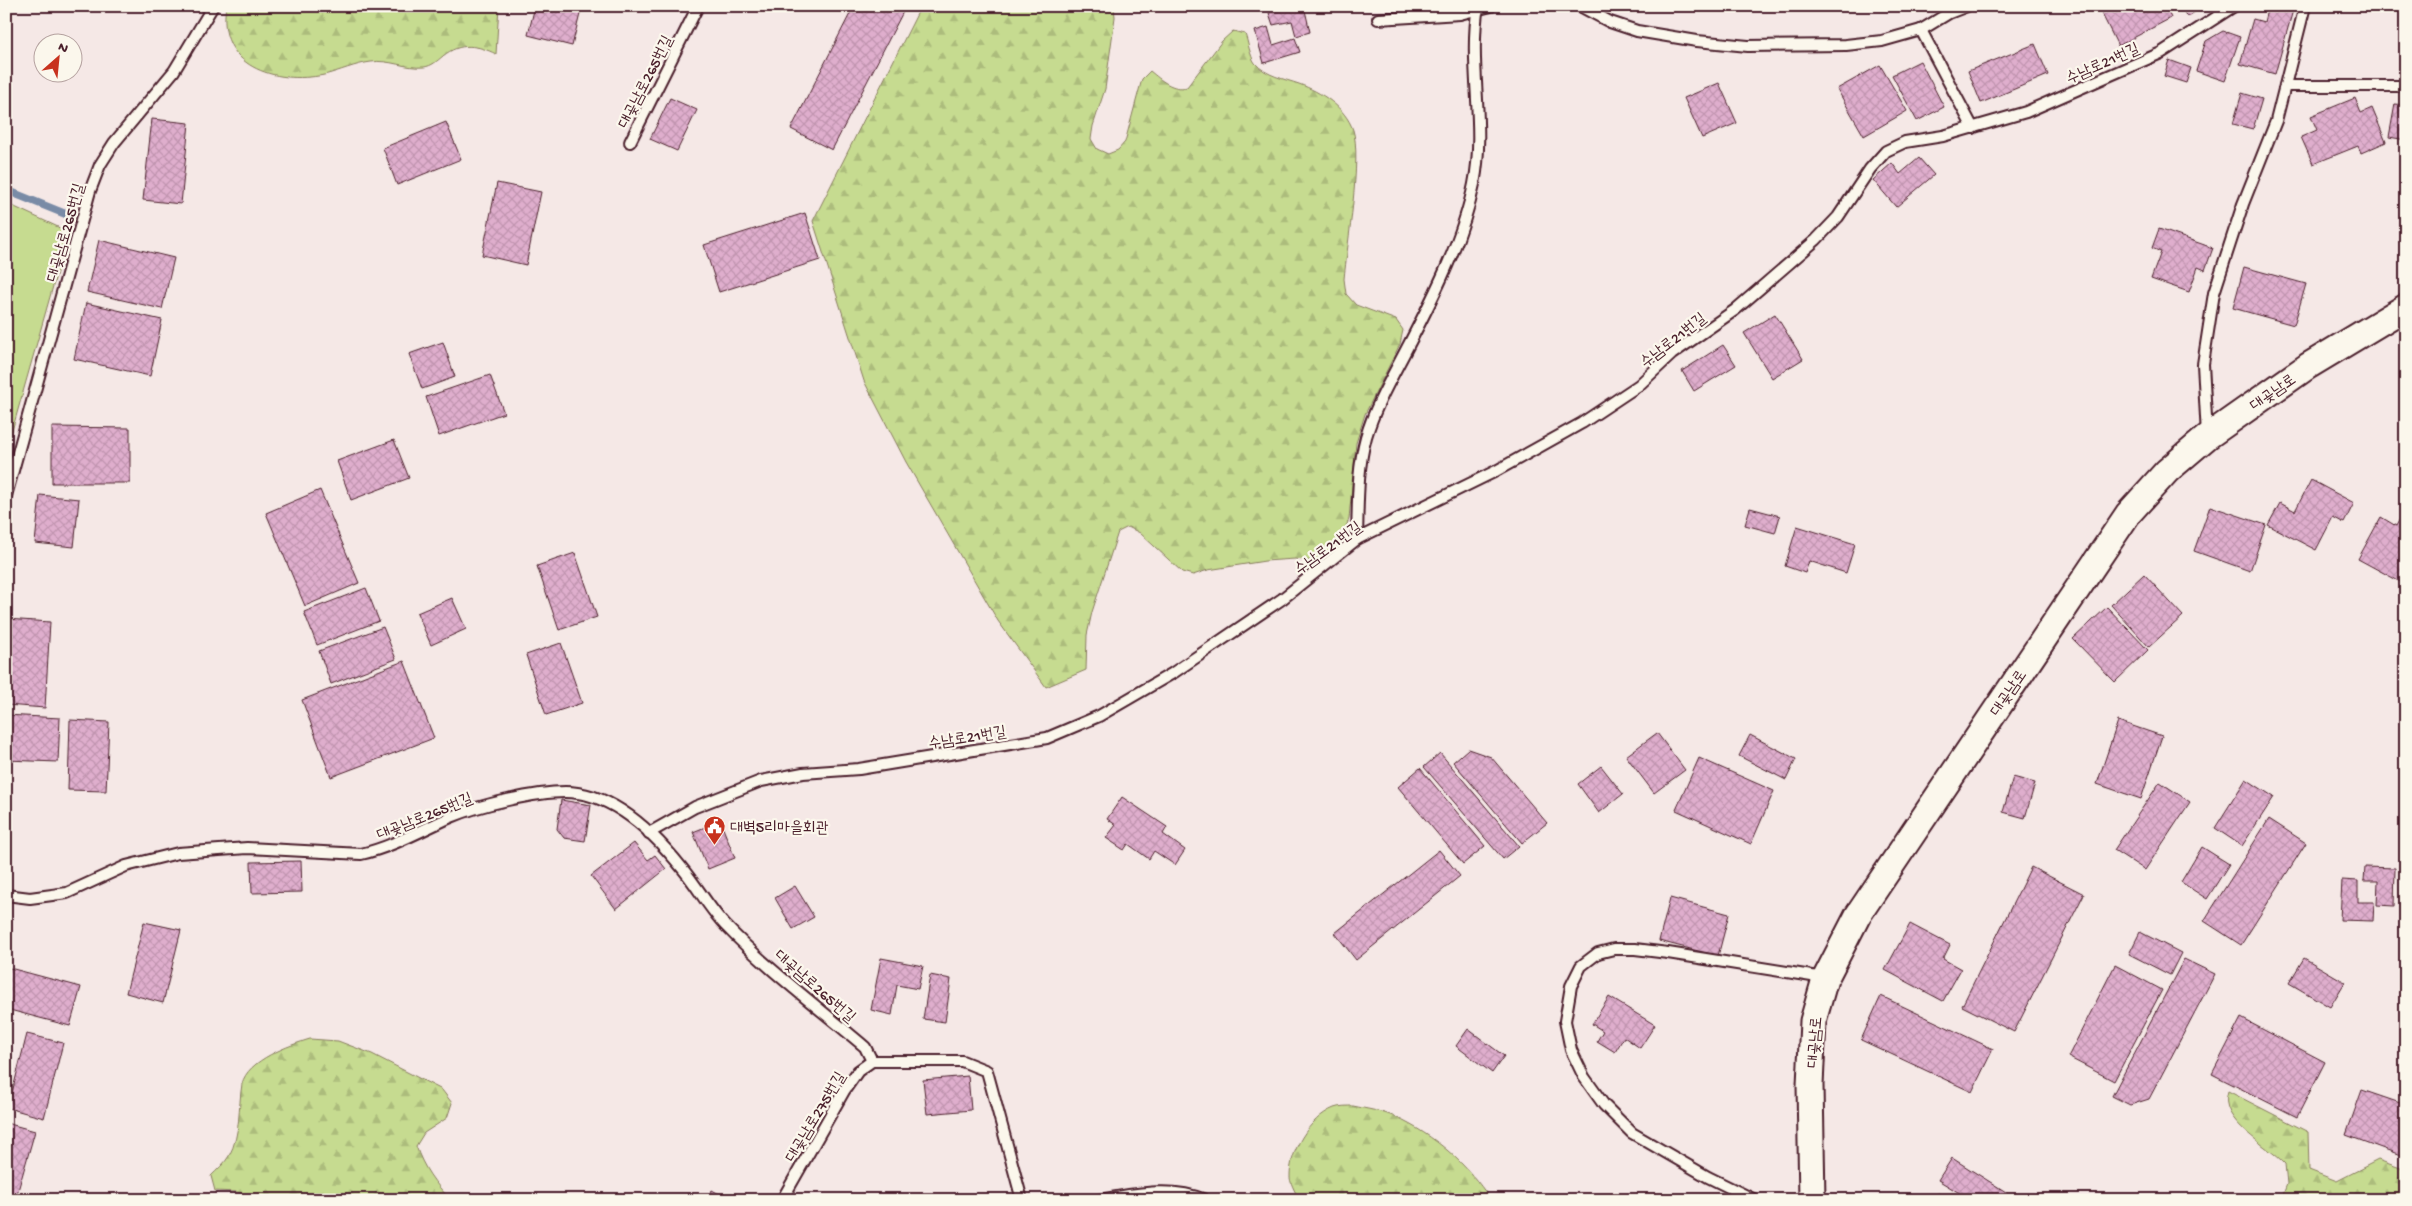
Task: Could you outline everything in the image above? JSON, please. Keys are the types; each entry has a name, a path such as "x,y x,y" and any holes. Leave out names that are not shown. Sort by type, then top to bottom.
{"street":[{"name":"대곶남로","path":"1812,1200 1810,1085 1813,1021 1825,979 1858,915 2128,514 2167,471 2207,437 2308,366 2406,307"}],"lane":[{"name":"대곶남로265번길","path":"6,496 90,192 100,166 114,143 174,71 213,6"},
{"name":"대곶남로265번길","path":"630,142 698,6"},
{"path":"1378,18 1436,17 1491,6"},
{"path":"1580,6 1610,22 1637,31 1697,41 1748,46 1846,45 1882,41 1921,30 1949,13 1967,6"},
{"name":"수남로21번길","path":"649,833 695,807 728,793 770,779 803,773 859,769 1047,738 1099,716 1174,672 1282,599 1357,539 1496,471 1582,423 1639,385 1672,354 1735,310 1816,240 1838,217 1870,169 1886,151 1905,142 1943,136 2026,112 2161,53 2234,6"},
{"path":"2207,437 2203,364 2214,293 2243,204 2276,121 2305,6"},
{"path":"1357,539 1359,486 1368,430 1375,411 1436,292 1466,212 1474,184 1479,125 1475,34 1478,8"},
{"path":"1921,30 1973,128"},
{"path":"2285,86 2406,86"},
{"name":"대곶남로265번길","path":"6,895 30,898 67,893 126,866 178,853 247,848 361,854 376,851 454,816 475,809 518,799 564,792 601,798 649,833 681,866 725,924 864,1047 872,1061"},
{"path":"1755,1200 1708,1177 1632,1133 1604,1105 1584,1078 1571,1050 1565,1021 1571,986 1581,966 1598,953 1621,949 1668,953 1825,979"},
{"path":"872,1061 962,1061 987,1071 1022,1200"},
{"name":"대곶남로275번길","path":"782,1200 844,1091 858,1071 872,1061"},
{"path":"1099,1200 1143,1193 1175,1192 1205,1200"}],"green space":[{"path":"226,6 499,6 496,54 469,46 449,52 430,66 411,67 378,61 359,64 324,75 287,77 253,67 240,57 230,44 225,27"},
{"path":"921,6 1114,6 1115,17 1105,89 1093,126 1091,139 1097,149 1108,154 1118,150 1125,142 1142,79 1150,71 1172,86 1187,87 1222,41 1233,31 1245,34 1252,57 1259,67 1270,74 1307,87 1324,96 1338,107 1349,122 1353,130 1356,160 1344,279 1346,294 1356,305 1396,320 1403,330 1400,344 1365,414 1356,443 1349,519 1342,537 1329,552 1313,561 1295,559 1265,561 1208,570 1193,575 1182,572 1140,533 1128,527 1118,532 1092,612 1087,635 1086,670 1046,687 998,621 906,462 864,381 813,221"},
{"path":"6,203 58,227 65,234 57,272 6,452"},
{"path":"310,1039 338,1041 372,1054 442,1090 452,1103 447,1118 424,1133 416,1146 430,1175 451,1200 256,1200 237,1192 215,1191 211,1176 229,1156 233,1148 236,1139 242,1084 246,1075 260,1061 270,1055"},
{"path":"2228,1091 2308,1132 2309,1170 2337,1181 2378,1160 2406,1170 2406,1200 2281,1200 2287,1184 2285,1164 2246,1132 2237,1122 2230,1112 2227,1102"},
{"path":"1353,1106 1390,1115 1424,1133 1460,1162 1491,1200 1299,1200 1290,1178 1293,1158 1302,1137 1316,1120 1325,1113 1336,1107"}],"building":[{"path":"535,6 582,6 572,46 528,35"},
{"path":"854,6 906,6 832,150 791,129"},
{"path":"1294,6 1304,6 1310,32 1296,36 1292,21 1273,25 1269,13"},
{"path":"1308,6 1336,6 1336,10 1308,10"},
{"path":"2113,6 2165,6 2171,18 2118,46 2101,12"},
{"path":"2180,6 2204,6 2187,17"},
{"path":"2268,6 2283,6 2293,10 2275,74 2240,64 2253,19 2264,22"},
{"path":"2372,6 2384,6 2380,12"},
{"path":"1268,27 1273,45 1295,38 1300,52 1264,63 1255,31"},
{"path":"2223,31 2240,37 2225,81 2196,71 2206,41"},
{"path":"2035,44 2048,75 1981,103 1968,71"},
{"path":"2169,60 2191,68 2186,83 2164,76"},
{"path":"1920,61 1944,107 1917,121 1892,75"},
{"path":"1880,65 1907,111 1864,136 1837,89"},
{"path":"1719,83 1737,123 1702,138 1684,98"},
{"path":"2242,93 2262,99 2253,129 2233,124"},
{"path":"670,98 697,110 677,151 650,139"},
{"path":"2355,98 2361,113 2372,108 2386,142 2361,153 2358,146 2313,164 2301,137 2317,130 2311,116"},
{"path":"2395,104 2406,105 2406,140 2389,137"},
{"path":"152,119 189,123 181,204 143,200"},
{"path":"446,122 461,159 397,185 383,148"},
{"path":"1919,158 1934,175 1896,207 1873,180 1892,163 1900,174"},
{"path":"497,183 541,192 526,265 482,255"},
{"path":"805,213 820,260 719,292 704,245"},
{"path":"2159,229 2213,248 2205,270 2198,267 2189,292 2151,279 2161,252 2152,248"},
{"path":"99,240 174,258 162,309 87,292"},
{"path":"2244,267 2306,284 2294,325 2233,308"},
{"path":"86,303 162,320 150,376 74,359"},
{"path":"1775,314 1803,359 1772,378 1744,333"},
{"path":"443,342 455,377 422,389 409,354"},
{"path":"1723,345 1736,365 1694,391 1682,371"},
{"path":"490,375 504,413 439,436 426,397"},
{"path":"52,427 130,428 130,483 52,483"},
{"path":"394,440 409,478 351,500 337,461"},
{"path":"2311,480 2354,503 2344,523 2333,517 2316,550 2268,525 2280,503 2295,511"},
{"path":"320,490 359,583 305,606 266,513"},
{"path":"40,495 79,499 74,547 35,543"},
{"path":"2210,506 2266,525 2250,571 2194,551"},
{"path":"1750,508 1780,516 1775,533 1745,525"},
{"path":"2381,517 2396,526 2401,517 2406,520 2406,585 2358,559"},
{"path":"1797,526 1855,544 1846,573 1809,561 1805,573 1785,566"},
{"path":"575,553 597,617 559,630 537,566"},
{"path":"2144,574 2183,616 2149,647 2111,605"},
{"path":"366,588 379,621 317,645 304,612"},
{"path":"452,598 466,629 431,645 417,613"},
{"path":"2107,607 2148,650 2115,682 2073,639"},
{"path":"6,619 50,622 45,708 6,705"},
{"path":"383,627 396,659 331,684 319,651"},
{"path":"561,643 582,703 546,715 526,655"},
{"path":"404,661 434,738 331,777 302,700"},
{"path":"6,715 60,718 58,762 6,760"},
{"path":"70,720 109,722 106,791 68,790"},
{"path":"2118,721 2162,736 2141,799 2097,784"},
{"path":"1657,733 1685,770 1654,793 1626,756"},
{"path":"1750,735 1796,759 1786,780 1739,756"},
{"path":"1468,749 1491,757 1547,823 1522,843 1453,762"},
{"path":"1440,753 1519,846 1503,859 1424,767"},
{"path":"1699,758 1774,791 1751,844 1676,810"},
{"path":"1601,766 1623,794 1599,813 1578,784"},
{"path":"1420,768 1485,846 1463,864 1398,787"},
{"path":"2013,777 2035,783 2025,818 2003,812"},
{"path":"2246,779 2274,797 2242,846 2215,828"},
{"path":"2160,782 2190,802 2145,870 2114,850"},
{"path":"1122,797 1167,827 1163,834 1185,850 1175,865 1154,851 1149,859 1128,844 1124,850 1106,838 1116,825 1107,819"},
{"path":"561,800 591,805 585,841 564,838 557,829"},
{"path":"2269,819 2306,843 2241,945 2204,921"},
{"name":"대벽5리마을회관","path":"720,821 735,858 708,869 693,832"},
{"path":"634,843 648,860 655,855 666,869 616,909 591,876"},
{"path":"2202,847 2229,864 2207,899 2181,882"},
{"path":"1439,850 1460,876 1356,960 1335,933"},
{"path":"301,861 302,892 252,893 251,862"},
{"path":"2031,867 2084,894 2014,1032 1962,1006"},
{"path":"2365,867 2395,868 2394,906 2377,905 2378,881 2364,881"},
{"path":"2342,880 2358,881 2358,902 2374,902 2373,921 2340,920"},
{"path":"795,886 814,917 793,929 775,898"},
{"path":"1670,898 1729,914 1718,956 1659,941"},
{"path":"144,922 181,930 163,1003 126,993"},
{"path":"1910,924 1950,945 1943,959 1961,969 1943,1001 1885,970"},
{"path":"2140,932 2181,953 2170,975 2129,954"},
{"path":"881,958 923,966 918,989 897,985 892,1015 871,1010"},
{"path":"2304,958 2345,982 2330,1007 2289,983"},
{"path":"2184,959 2215,974 2149,1099 2130,1105 2112,1096"},
{"path":"2115,965 2162,990 2114,1081 2068,1057"},
{"path":"6,967 81,987 70,1026 6,1009"},
{"path":"930,975 951,979 945,1022 923,1019"},
{"path":"1881,996 1993,1049 1972,1092 1861,1040"},
{"path":"1609,997 1655,1025 1640,1048 1624,1037 1615,1052 1597,1041 1603,1031 1592,1024"},
{"path":"2241,1018 2325,1062 2297,1117 2212,1074"},
{"path":"1468,1029 1504,1056 1492,1073 1456,1046"},
{"path":"27,1034 63,1043 44,1118 8,1108"},
{"path":"968,1076 971,1110 927,1114 923,1080"},
{"path":"2362,1090 2406,1105 2406,1157 2346,1135"},
{"path":"6,1123 35,1131 17,1194 6,1191"},
{"path":"1952,1158 2006,1192 2001,1200 1971,1200 1938,1180"},
{"path":"712,1190 730,1200 707,1200"},
{"path":"1938,1193 1948,1200 1934,1200"}],"waterway":[{"path":"6,190 68,215"}],"place":[{"name":"대벽5리마을회관","path":"714,845"}]}
